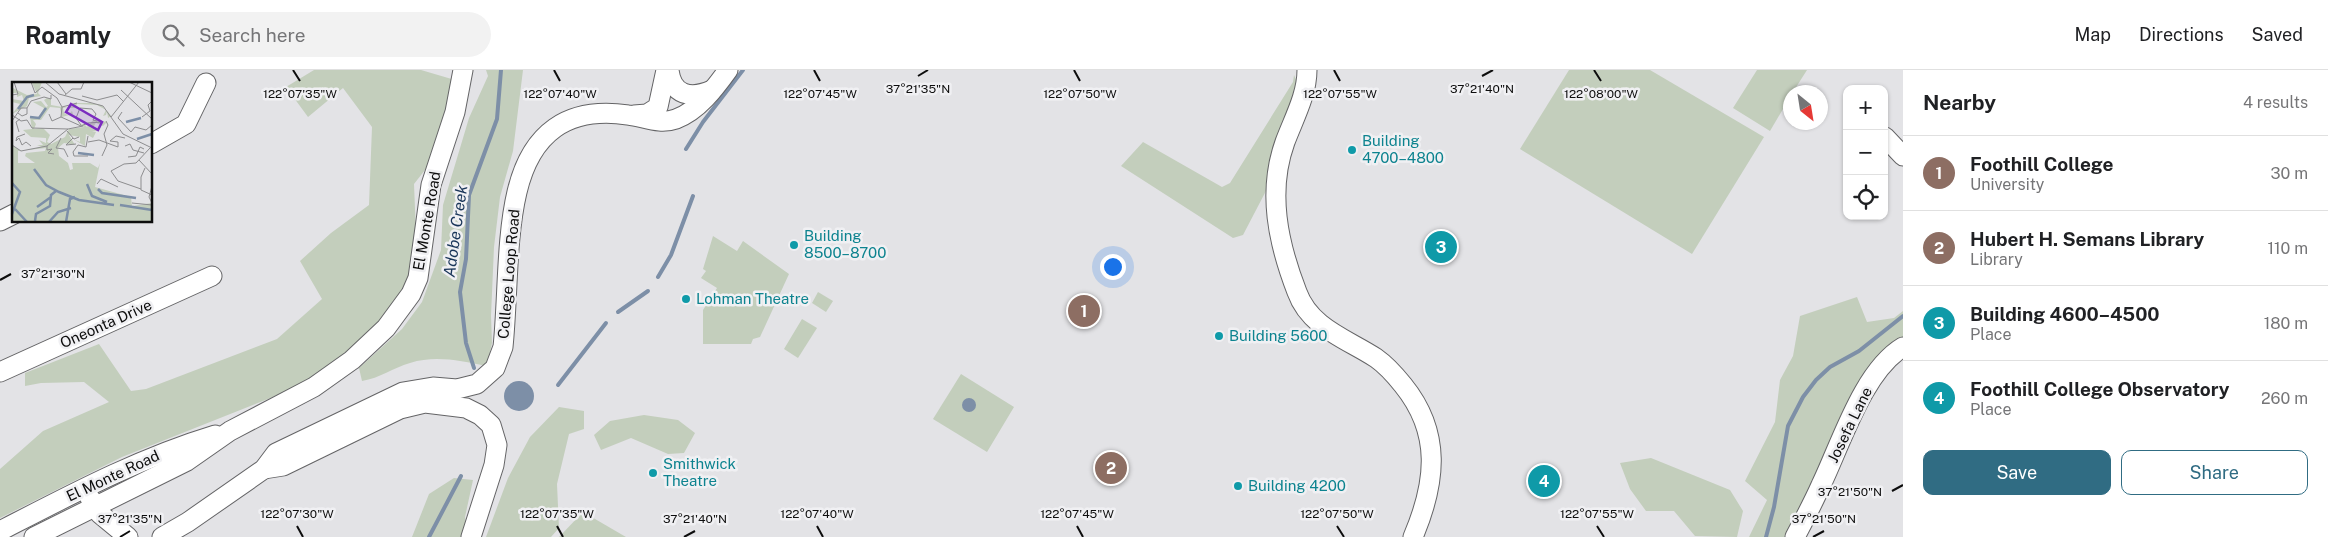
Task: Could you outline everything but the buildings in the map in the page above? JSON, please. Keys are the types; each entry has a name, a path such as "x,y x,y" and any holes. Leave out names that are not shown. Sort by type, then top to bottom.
{"street":[{"name":"El Monte Road","path":"34,537 186,461 230,431 294,399 335,374 386,328 407,299 418,278 422,263 432,185 455,112 463,70"},
{"path":"667,70 674,86 686,95 695,96 713,89"},
{"path":"631,115 647,114 658,107 667,70"},
{"name":"College Loop Road","path":"162,537 188,522 264,469 276,453 386,399 417,388 466,388 485,379 499,362 503,347 517,191 531,152 541,138 563,123 598,113 631,115 659,121 676,119 696,107 728,70"},
{"path":"1307,70 1306,88 1277,168 1275,199 1279,228 1297,293 1307,312 1326,329 1385,365 1410,394 1421,412 1430,437 1432,464 1426,502 1413,537"},
{"path":"152,143 186,124 206,84"},
{"path":"1888,140 1903,156"},
{"path":"0,221 12,215"},
{"name":"Oneonta Drive","path":"0,372 212,276"},
{"name":"Josefa Lane","path":"1795,537 1821,486 1857,404 1876,375 1903,347"},
{"name":"College Loop Road","path":"264,469 283,466 400,409 425,403 466,408 480,415 491,424 497,445 494,465 471,537"},
{"name":"El Monte Road","path":"0,531 111,474 179,446 230,431"},
{"path":"84,488 95,508 108,522 128,537"}],"green space":[{"path":"314,70 421,70 455,80 450,138 414,184 417,259 390,319 329,372 268,399 122,457 0,518 0,469 43,431 109,402 84,382 41,383 25,386 25,373 99,344 131,391 146,389 277,339 322,299 300,261 331,233 369,205 372,127 343,88 308,117 286,87"},
{"path":"486,70 523,70 513,151 500,197 494,247 491,316 492,343 487,366 467,362 429,359 410,363 375,378 362,381 359,368 402,329 422,302 441,250 443,205 469,118 488,76"},
{"path":"1569,70 1650,70 1764,137 1692,254 1520,149"},
{"path":"1757,70 1807,70 1797,85 1783,85 1783,109 1770,131 1733,108"},
{"path":"1294,75 1298,84 1267,189 1243,235 1233,238 1121,166 1143,142 1222,187 1230,183 1293,82"},
{"path":"713,236 737,251 743,241 789,274 760,337 753,339 751,344 703,344 703,310 717,288 701,278 706,271 703,269"},
{"path":"818,292 833,301 826,312 812,303"},
{"path":"1857,297 1867,322 1894,318 1903,311 1903,341 1791,537 1749,537 1767,500 1745,481 1775,422 1780,380 1793,356 1800,316"},
{"path":"802,319 817,328 798,358 784,349"},
{"path":"961,374 1014,407 987,452 933,419"},
{"path":"559,407 584,411 584,429 569,434 557,484 559,528 551,537 486,537 508,478 530,437"},
{"path":"644,415 678,420 695,433 684,453 668,454 631,438 601,450 594,435 610,421"},
{"path":"1651,458 1730,490 1743,511 1737,537 1695,536 1674,511 1646,511 1630,489 1620,463"},
{"path":"454,478 473,480 465,517 468,537 412,537 429,494"},
{"path":"583,512 626,537 559,537"}],"water":[{"path":"519,381 530,385 534,396 530,407 519,411 508,407 504,396 508,385"},
{"path":"966,398 972,398 976,405 972,412 966,412 962,408 962,402"}],"waterway":[{"name":"Adobe Creek","path":"474,368 466,343 460,292 466,259 469,195 497,119 501,70"},
{"path":"686,149 703,122 743,70"},
{"path":"658,277 671,255 693,196"},
{"path":"618,312 648,291"},
{"path":"1766,537 1774,507 1788,426 1803,397 1816,380 1830,367 1859,351 1903,316"},
{"path":"558,385 606,323"},
{"name":"Adobe Creek","path":"429,537 461,476"}],"place":[{"name":"Building 4700–4800","path":"1352,150"},
{"name":"Building 8500–8700","path":"794,245"},
{"name":"Building 4600–4500","path":"1441,247"},
{"name":"Lohman Theatre","path":"686,299"},
{"name":"Foothill College","path":"1084,311"},
{"name":"Building 5600","path":"1219,336"},
{"name":"Hubert H. Semans Library","path":"1111,468"},
{"name":"Smithwick Theatre","path":"653,473"},
{"name":"Foothill College Observatory","path":"1544,481"},
{"name":"Building 4200","path":"1238,486"}]}
